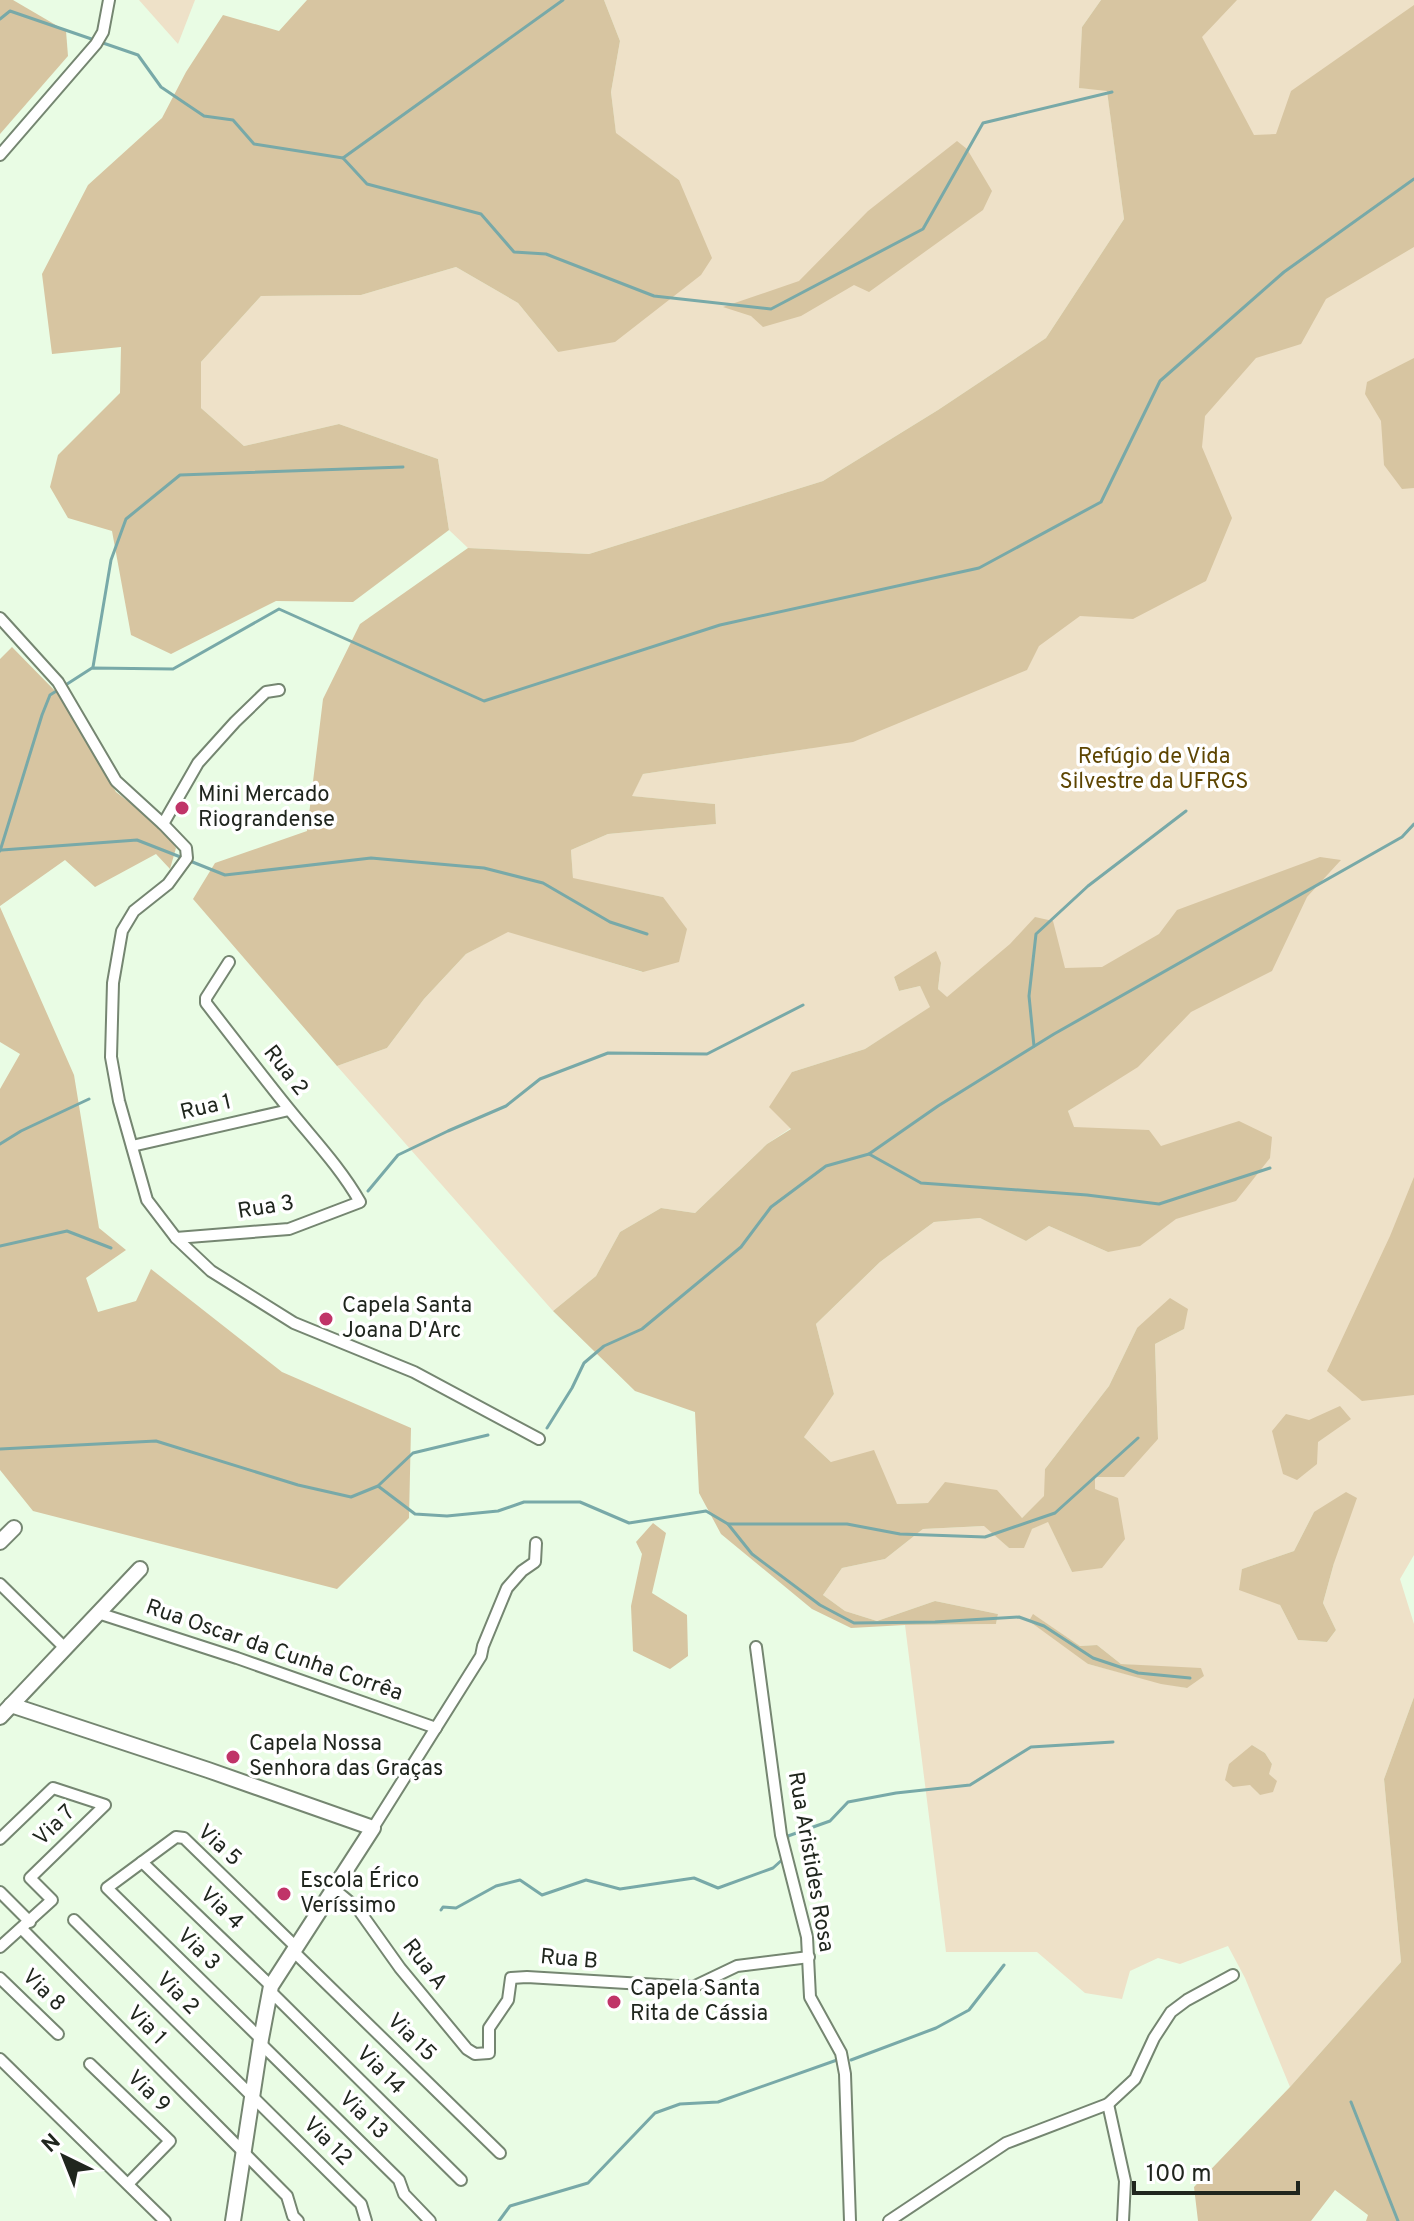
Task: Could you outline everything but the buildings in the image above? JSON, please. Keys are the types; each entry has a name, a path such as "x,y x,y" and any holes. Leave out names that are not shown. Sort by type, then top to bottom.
{"street":[{"path":"0,155 96,44 103,32 109,0"},
{"path":"0,618 58,682 116,781 186,848 187,858 168,884 134,911 122,931 113,983 111,1057 119,1101 147,1200 176,1238 211,1271 294,1323 414,1372 539,1439"},
{"path":"163,824 198,763 266,692 279,690"},
{"name":"Rua 2","path":"229,962 206,1002 339,1170 360,1202"},
{"name":"Rua 1","path":"132,1146 289,1110"},
{"name":"Rua 3","path":"176,1238 289,1229 360,1202"},
{"path":"0,1542 14,1528"},
{"path":"233,2221 270,1988 481,1656 507,1588 535,1562 536,1543"},
{"path":"0,1717 140,1569"},
{"path":"0,1584 65,1648"},
{"name":"Rua Oscar da Cunha Corrêa","path":"98,1613 436,1728"},
{"name":"Rua Aristides Rosa","path":"756,1647 781,1835 805,1925 810,1997 841,2053 845,2074 850,2221"},
{"path":"11,1705 373,1828"},
{"name":"Via 7","path":"0,1839 53,1788 105,1805 30,1878 52,1900 26,1925"},
{"name":"Via 5","path":"107,1888 176,1837 184,1838 294,1949"},
{"name":"Via 4","path":"142,1862 270,1988"},
{"name":"Via 3","path":"107,1888 260,2041"},
{"name":"Rua A","path":"334,1889 358,1909 400,1968 467,2049 475,2054 489,2053 489,2028 508,2000 511,1978"},
{"name":"Via 1","path":"0,1892 26,1925 288,2197 293,2216 298,2221"},
{"name":"Via 2","path":"74,1920 252,2097"},
{"path":"0,1947 26,1925"},
{"name":"Via 15","path":"294,1949 500,2153"},
{"name":"Rua B","path":"511,1978 693,1987 737,1966 809,1957"},
{"path":"889,2221 1006,2143 1108,2104 1135,2079 1154,2038 1171,2012 1233,1975"},
{"name":"Via 8","path":"0,1978 58,2034"},
{"name":"Via 14","path":"270,1988 461,2180"},
{"name":"Via 13","path":"260,2041 399,2180 403,2193 430,2221"},
{"path":"0,2059 165,2221"},
{"name":"Via 9","path":"90,2064 170,2141 128,2184"},
{"name":"Via 12","path":"252,2097 361,2204 366,2221"},
{"path":"1108,2104 1125,2181 1123,2221"}],"green space":[{"path":"139,0 195,0 178,44"},
{"path":"604,0 1101,0 1082,27 1080,88 1107,90 1124,219 1046,338 938,410 823,481 589,554 468,548 449,530 438,459 339,424 244,446 201,408 201,362 261,296 361,295 456,267 518,303 558,352 679,180 616,134 611,92 620,41"},
{"name":"Refúgio de Vida Silvestre da UFRGS","path":"1181,0 1414,0 1414,1555 1400,1579 1414,1624 1414,1697 1384,1779 1401,1962 1290,2087 1245,1978 1228,1946 1180,1964 1158,1958 1130,1971 1122,1999 1085,1993 1037,1952 946,1952 905,1625 996,1624 998,1614 935,1601 877,1621 845,1611 823,1595 842,1568 885,1559 923,1529 985,1526 1009,1548 1032,1529 1048,1521 1072,1572 1095,1489 1095,1476 1158,1439 1155,1344 1184,1329 1137,1328 1109,1386 1045,1469 1045,1496 1022,1518 929,1503 897,1504 831,1462 803,1436 834,1394 816,1324 880,1262 934,1222 980,1218 1026,1241 1049,1226 1108,1252 1068,1111 1080,1103 979,970 947,998 938,989 941,963 894,977 899,991 920,986 931,1007 865,1049 792,1072 791,1128 767,1144 695,1213 661,1208 620,1232 596,1276 553,1311 337,1066 387,1048 424,999 466,954 508,931 642,972 663,897 573,879 571,850 608,834 716,824 715,804 631,796 643,774 812,748 1101,502","holes":["1314,1512 1334,1563 1323,1603 1336,1630 1327,1642 1298,1640 1280,1605 1242,1569 1294,1551","1034,1615 1080,1646 1097,1645 1121,1664 1159,1667 1187,1688 1088,1664","1252,1745 1265,1753 1272,1764 1260,1795 1250,1784"]}],"shaded area":[{"path":"0,0 13,0 66,31 68,56 0,134"},
{"path":"307,0 604,0 620,41 611,92 616,133 679,180 712,258 701,275 615,342 558,352 518,303 456,267 361,295 261,296 201,362 201,408 244,446 339,424 438,459 449,530 353,602 276,601 171,654 131,635 112,531 68,518 50,487 58,455 120,393 121,347 52,354 42,274 88,185 162,118 186,72 223,15 279,31"},
{"path":"1101,0 1237,0 1202,37 1254,135 1276,134 1291,91 1414,5 1414,247 1326,299 1301,344 1256,358 1205,416 1202,447 1232,518 1206,581 1133,619 1080,616 1039,646 1027,670 853,742 643,774 632,796 715,804 716,824 608,834 571,850 573,878 663,897 687,929 679,962 643,972 508,932 466,954 424,999 387,1048 337,1066 193,899 215,863 307,831 323,699 360,624 468,548 589,554 823,481 1046,338 1124,219 1107,91 1079,88 1082,27"},
{"path":"957,141 967,149 992,191 983,210 869,292 854,285 801,316 763,327 751,316 723,307 799,281 868,211"},
{"path":"1414,358 1414,488 1402,489 1384,465 1381,421 1365,394 1367,382"},
{"path":"12,647 60,696 116,792 159,825 176,848 170,869 156,854 95,887 65,860 0,906 0,659"},
{"path":"1320,857 1341,860 1307,897 1272,971 1191,1012 1138,1067 1068,1111 1074,1127 1149,1130 1161,1146 1239,1121 1272,1137 1270,1158 1236,1201 1176,1219 1140,1246 1108,1252 1049,1226 1026,1241 980,1218 934,1222 880,1262 816,1324 834,1394 804,1437 831,1462 874,1450 897,1504 928,1503 945,1482 997,1490 1022,1518 1044,1496 1045,1469 1109,1386 1137,1328 1170,1298 1188,1309 1184,1329 1155,1344 1158,1439 1124,1477 1095,1477 1095,1489 1118,1498 1125,1539 1102,1568 1072,1572 1048,1522 1032,1529 1024,1548 1009,1548 984,1526 923,1529 885,1559 842,1568 823,1595 845,1611 877,1621 935,1601 998,1614 996,1624 851,1628 812,1609 721,1534 699,1493 695,1412 635,1391 553,1311 596,1276 620,1232 661,1208 695,1213 767,1144 791,1129 769,1107 792,1072 865,1049 930,1007 920,986 899,991 894,977 936,951 941,963 938,989 947,997 1010,944 1035,917 1053,921 1065,968 1102,967 1159,934 1177,910"},
{"path":"0,907 74,1075 99,1228 126,1250 86,1278 98,1312 136,1301 151,1269 282,1372 411,1428 409,1518 337,1589 33,1511 0,1470 0,1089 20,1054 0,1042"},
{"path":"1414,1177 1414,1395 1362,1401 1327,1371"},
{"path":"1340,1406 1351,1419 1318,1442 1317,1464 1297,1480 1283,1474 1272,1431 1286,1414 1309,1420"},
{"path":"1346,1492 1357,1498 1323,1603 1336,1630 1327,1642 1298,1640 1280,1605 1239,1590 1242,1569 1294,1551 1314,1512"},
{"path":"653,1523 666,1533 652,1593 687,1615 688,1656 670,1669 633,1651 631,1606 642,1554 636,1542"},
{"path":"1033,1614 1080,1646 1097,1645 1121,1664 1201,1668 1204,1676 1187,1688 1088,1664 1029,1621"},
{"path":"1414,1697 1414,2221 1366,2221 1368,2215 1335,2190 1311,2221 1198,2221 1194,2187 1290,2087 1401,1962 1384,1779"},
{"path":"1252,1745 1265,1753 1272,1764 1269,1774 1277,1781 1273,1792 1260,1795 1250,1785 1233,1787 1225,1780 1229,1764"}],"waterway":[{"path":"343,158 563,0"},
{"path":"0,19 10,11 138,55 161,87 204,116 233,120 254,144 343,158 367,184 481,214 514,252 546,254 654,296 771,309 923,229 983,123 1112,92"},
{"path":"64,686 92,668 173,669 279,609 484,701 720,625 979,568 1101,502 1160,381 1284,272 1414,179"},
{"path":"93,667 111,560 126,519 180,475 403,467"},
{"path":"0,851 42,715 50,695 58,690"},
{"path":"1034,1046 1029,996 1036,934 1088,886 1186,811"},
{"path":"547,1428 584,1363 604,1346 642,1329 741,1247 771,1207 826,1166 869,1154 938,1106 1054,1034 1402,837 1414,824"},
{"path":"2,850 137,840 183,858"},
{"path":"190,861 225,875 371,858 484,868 543,883 610,922 647,934"},
{"path":"368,1191 398,1155 506,1106 540,1079 608,1053 707,1054 803,1005"},
{"path":"0,1144 89,1099"},
{"path":"869,1154 921,1183 1087,1195 1159,1204 1270,1168"},
{"path":"0,1246 67,1231 111,1248"},
{"path":"379,1485 413,1453 488,1435"},
{"path":"728,1524 847,1524 900,1534 985,1537 1055,1513 1138,1438"},
{"path":"0,1449 156,1441 298,1485 351,1497 378,1486 415,1514 447,1516 498,1511 524,1502 580,1502 629,1523 706,1511 728,1524 752,1554 820,1605 854,1623 1019,1617 1044,1626 1093,1658 1138,1673 1190,1678"},
{"path":"787,1844 788,1836 830,1821 848,1802 970,1785 1031,1747 1113,1742"},
{"path":"441,1910 443,1907 456,1908 496,1886 520,1880 542,1895 586,1880 620,1889 694,1878 718,1888 773,1868 783,1859"},
{"path":"851,2060 936,2028 969,2010 1004,1965"},
{"path":"499,2221 510,2206 588,2183 655,2113 680,2104 718,2102 837,2060"},
{"path":"1351,2102 1398,2221"}],"place":[{"name":"Mini Mercado Riograndense","path":"182,808"},
{"name":"Capela Santa Joana D'Arc","path":"326,1319"},
{"name":"Capela Nossa Senhora das Graças","path":"233,1757"},
{"name":"Escola Érico Veríssimo","path":"284,1894"},
{"name":"Capela Santa Rita de Cássia","path":"614,2002"}]}
